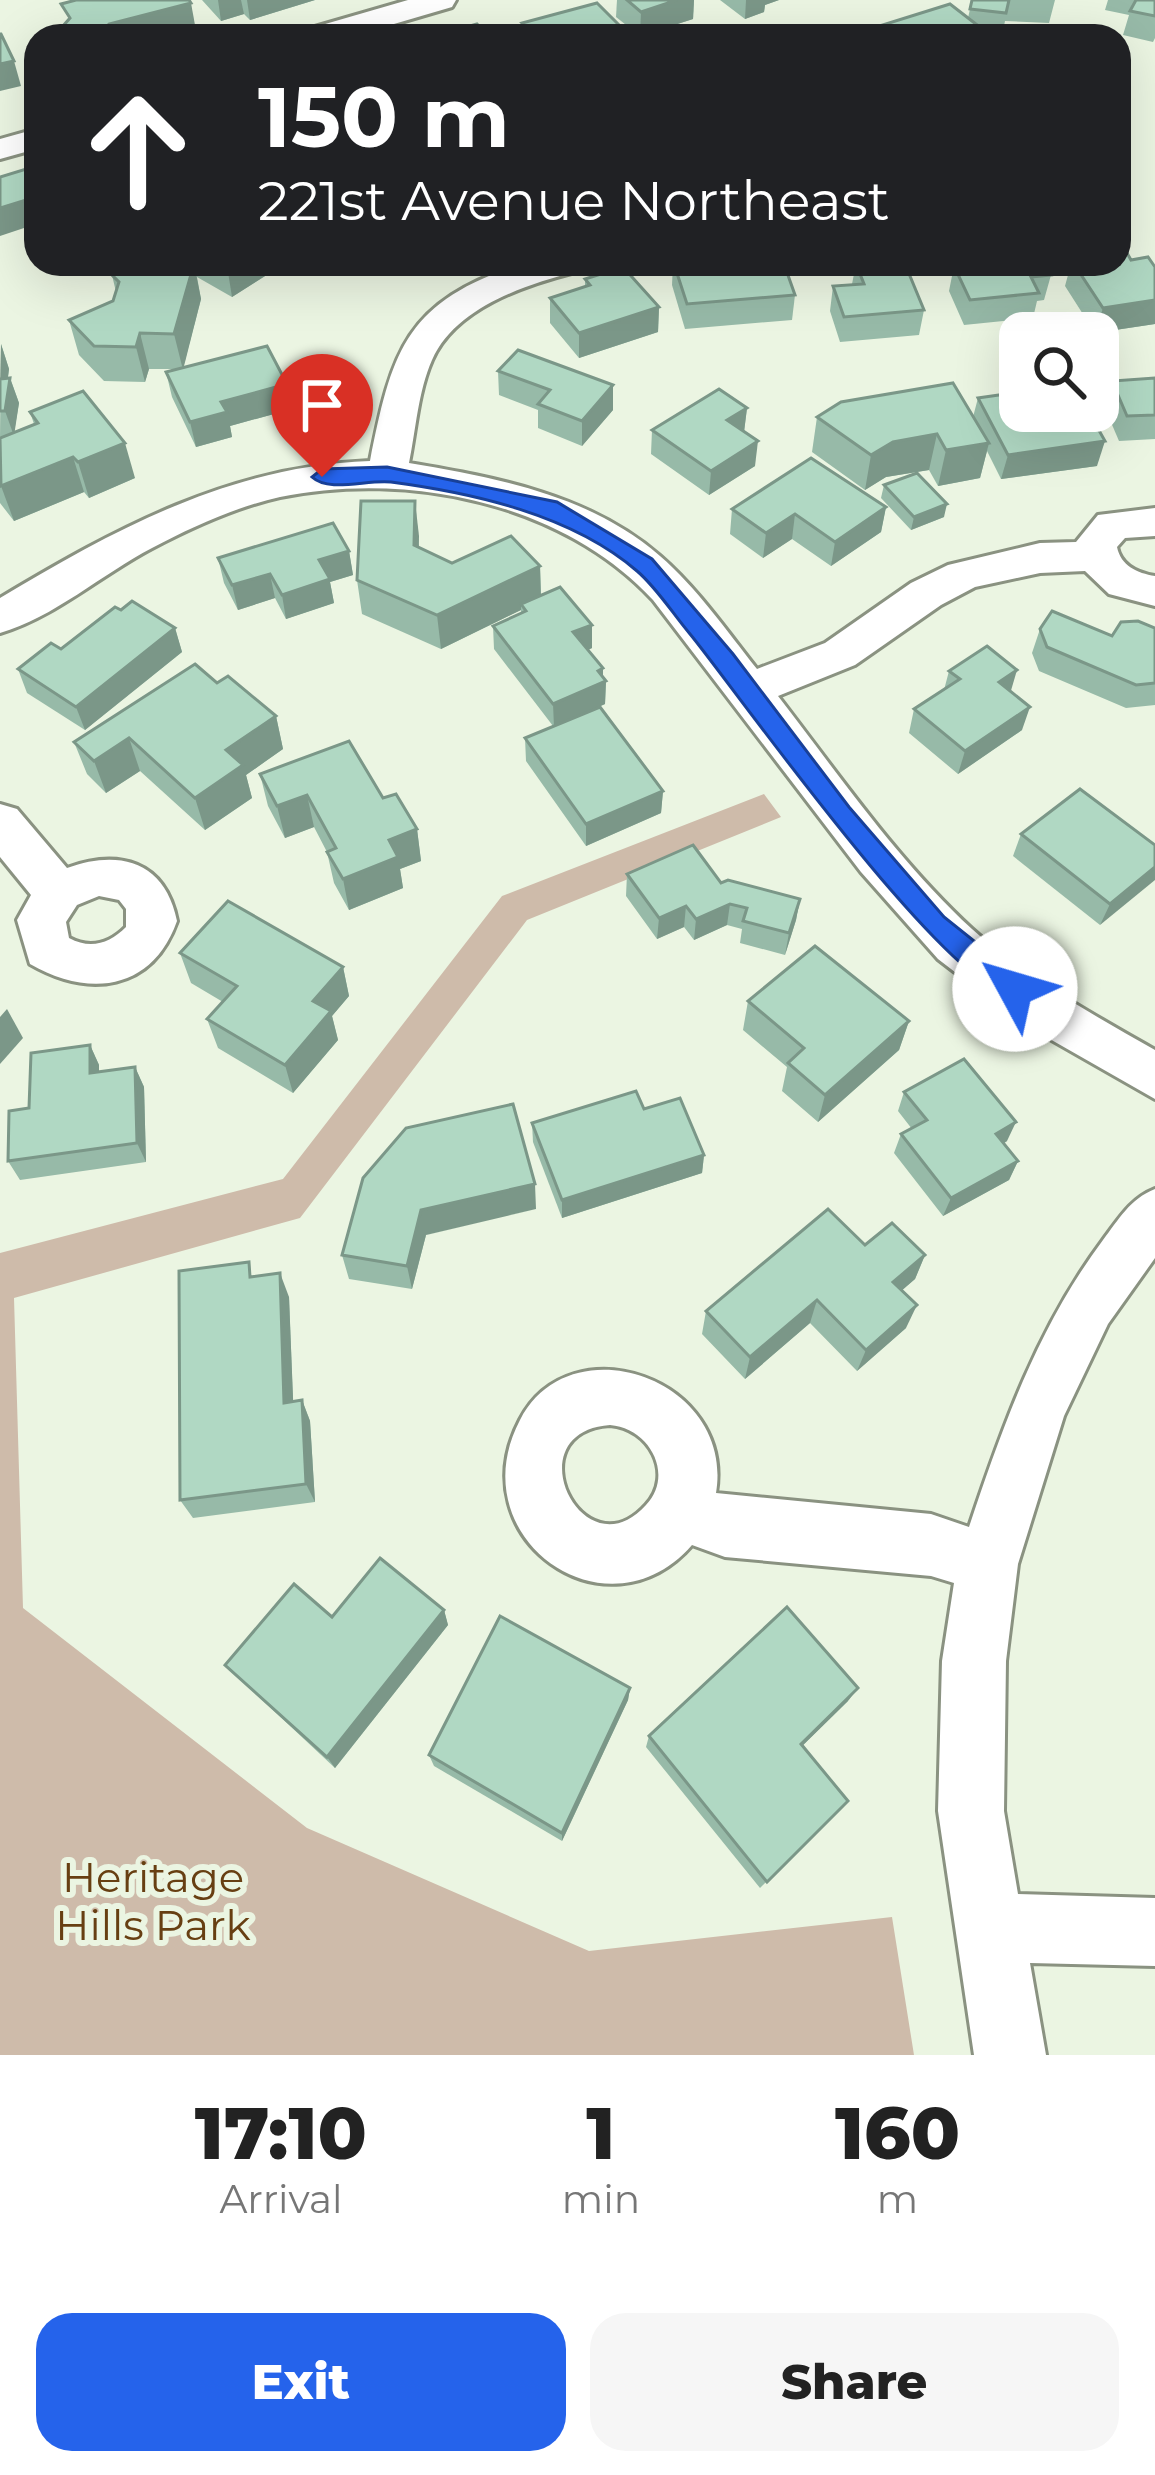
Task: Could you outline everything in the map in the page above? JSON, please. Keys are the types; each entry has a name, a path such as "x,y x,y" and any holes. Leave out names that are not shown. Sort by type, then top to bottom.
{"street":[{"path":"357,24 427,2"},
{"path":"387,474 413,357 429,334 458,310 529,276"},
{"path":"0,618 149,527 210,500 288,482 387,474 549,507 605,537 656,577 841,814 935,924 1015,989 1155,1077"},
{"path":"1155,522 1127,520 1112,525 1096,544 1097,556 1116,580 1155,591"},
{"path":"748,690 840,654 926,594 963,575 1040,558 1097,556"},
{"path":"0,822 39,873 61,891"},
{"path":"1010,2055 971,1811 974,1661 988,1564 1037,1410 1088,1305 1155,1214"},
{"path":"681,1510 725,1527 931,1544 988,1564"},
{"path":"989,1927 1155,1932"}],"green space":[{"name":"Heritage Hills Park","path":"764,794 781,817 527,920 300,1218 14,1298 23,1608 307,1828 589,1951 892,1917 914,2055 0,2055 0,1253 283,1179 502,896"}],"building":[{"path":"76,0 191,3 109,24 65,24 70,18 61,4"},
{"path":"627,0 677,0 641,12"},
{"path":"972,0 1009,0 1006,13 970,9"},
{"path":"1136,0 1155,0 1155,16 1130,11"},
{"path":"597,3 618,24 523,24"},
{"path":"950,4 976,24 886,24"},
{"path":"1,34 14,61 0,64"},
{"path":"24,170 24,201 0,208 0,177"},
{"path":"1148,257 1155,267 1155,300 1103,308 1082,276 1131,276 1131,260"},
{"path":"113,276 191,276 174,334 140,333 136,347 94,346 69,320 113,301 119,282"},
{"path":"631,276 659,307 579,333 550,298 590,285 585,279"},
{"path":"678,276 788,276 795,295 687,304"},
{"path":"861,276 910,276 924,310 844,317 833,286 864,284"},
{"path":"959,276 1041,276 1031,277 1039,293 970,300"},
{"path":"267,346 287,384 221,402 227,412 190,422 166,372"},
{"path":"518,350 613,385 582,421 538,404 550,390 498,371"},
{"path":"10,378 5,411 0,411 0,379"},
{"path":"1155,378 1155,415 1127,416 1119,397 1119,381"},
{"path":"953,383 989,443 946,450 937,434 893,442 871,455 817,417 841,402"},
{"path":"719,389 747,408 727,420 758,441 711,471 652,430"},
{"path":"83,391 125,443 78,462 73,457 1,486 0,438 38,423 30,412"},
{"path":"999,395 999,432 1100,432 1105,441 1008,455 978,398"},
{"path":"811,458 886,507 835,542 795,514 766,533 732,509"},
{"path":"917,473 947,504 914,517 884,485"},
{"path":"361,501 415,501 414,545 452,563 511,536 540,566 437,615 357,580"},
{"path":"333,523 349,551 319,560 330,579 282,595 270,574 232,585 218,558"},
{"path":"560,587 592,625 573,632 603,668 598,671 606,681 553,704 493,626 526,611 521,604"},
{"path":"132,601 175,628 76,707 18,669 51,643 61,649 115,607 121,610"},
{"path":"1052,611 1112,636 1121,622 1138,621 1155,628 1155,683 1136,685 1047,647 1040,629"},
{"path":"987,646 1017,670 999,682 1030,707 965,751 914,709 960,679 949,671"},
{"path":"195,664 217,683 228,676 276,716 226,750 243,765 195,798 129,738 94,761 74,742"},
{"path":"600,707 663,791 586,824 525,738"},
{"path":"349,741 383,798 396,794 417,829 389,840 398,857 343,879 327,852 336,848 307,795 277,806 260,774"},
{"path":"1080,789 1155,845 1155,867 1110,904 1021,834"},
{"path":"693,845 721,883 728,880 800,899 789,933 743,921 747,908 730,904 696,919 686,906 659,918 627,874"},
{"path":"228,901 343,967 313,1001 331,1011 285,1065 207,1019 237,986 180,953"},
{"path":"815,946 909,1021 825,1095 788,1063 804,1048 748,1001"},
{"path":"90,1045 90,1073 135,1067 137,1143 8,1161 9,1111 29,1108 31,1053"},
{"path":"964,1059 1016,1122 996,1134 1018,1161 951,1198 901,1134 927,1120 904,1092"},
{"path":"636,1091 644,1109 680,1098 704,1155 562,1200 532,1123"},
{"path":"513,1104 535,1184 421,1210 407,1266 342,1255 363,1178 406,1128"},
{"path":"828,1209 865,1245 892,1223 925,1255 893,1282 917,1305 866,1350 817,1300 750,1357 706,1311"},
{"path":"249,1262 250,1277 280,1273 284,1403 302,1400 306,1484 180,1500 179,1271"},
{"path":"380,1558 444,1610 327,1757 225,1665 294,1584 332,1617"},
{"path":"787,1607 858,1688 801,1744 848,1801 767,1882 649,1736"},
{"path":"500,1616 630,1688 562,1833 429,1755"}],"route":[{"path":"322,477 387,474 549,507 644,565 725,660 841,814 935,924 1015,989"}]}
